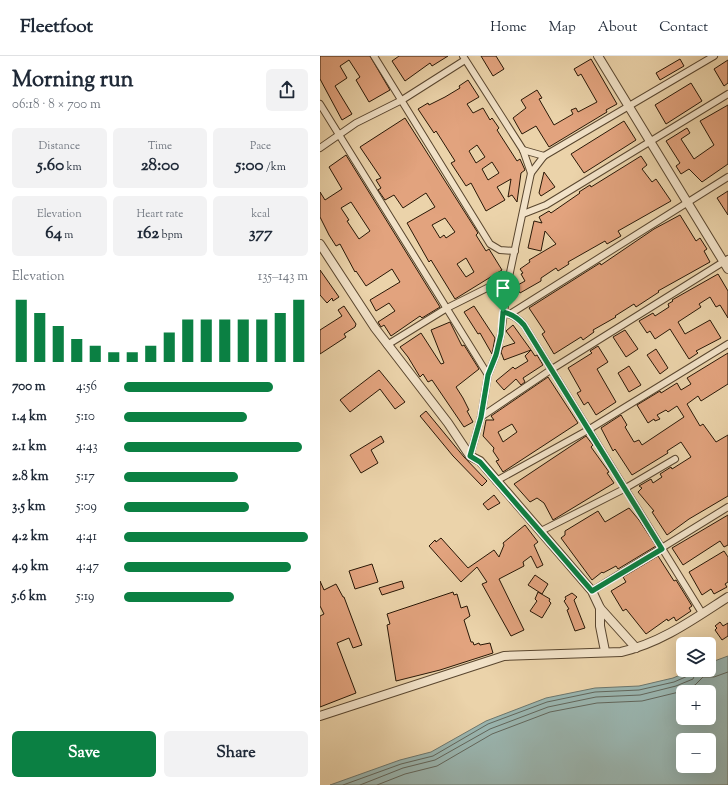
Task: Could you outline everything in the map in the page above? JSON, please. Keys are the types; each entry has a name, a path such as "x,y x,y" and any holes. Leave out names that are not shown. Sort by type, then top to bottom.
{"street":[{"path":"374,56 490,244 500,250 515,252"},
{"path":"598,56 687,202 726,260 728,270"},
{"path":"470,456 481,417 488,375 496,355 501,334 509,277 531,173 544,156 714,56"},
{"path":"320,148 340,136 356,123 402,100 464,58 523,150 531,173"},
{"path":"523,214 546,206 728,94"},
{"path":"320,104 488,375"},
{"path":"523,150 544,156"},
{"path":"510,314 728,176"},
{"path":"320,244 387,345 448,423 470,456 480,462 541,531 592,591 600,608 636,648"},
{"path":"481,417 552,369 726,260"},
{"path":"387,345 447,308 509,277"},
{"path":"503,312 519,319 524,325 702,613"},
{"path":"496,481 588,430 728,344"},
{"path":"541,531 624,489 676,459"},
{"path":"592,591 728,507"},
{"path":"320,716 504,656 605,651 621,652 636,648 664,638 728,597"},
{"path":"600,608 600,626 605,651"}],"water":[{"path":"728,656 728,785 330,785 400,760 431,752 486,721 546,698 595,688 639,686 673,678 716,677 716,660"}],"building":[{"path":"320,56 370,56 390,90 369,102 356,80 360,77 349,60 340,66 347,78 335,86 352,114 342,120 320,79"},
{"path":"399,56 448,56 432,66 430,63 405,81 392,61"},
{"path":"481,56 496,56 504,69 493,76"},
{"path":"591,59 617,104 606,110 607,112 549,147 536,126 522,134 513,118 526,108 521,100 537,90 542,98 539,99 554,125 573,114 571,110 576,108 578,112 597,102 581,74 578,76 574,69"},
{"path":"680,59 684,66 660,80 656,73"},
{"path":"728,60 728,83 724,86 714,69"},
{"path":"468,80 479,97 467,104 473,113 483,108 490,120 492,118 499,128 497,130 517,161 520,159 525,170 521,173 517,202 512,195 508,197 511,179 497,187 505,200 486,211 471,183 466,186 451,163 455,161 436,131 434,133 418,109 428,103 429,105 445,97 460,88 459,86","holes":["477,145 485,157 476,163 469,151","492,162 499,173 488,180 482,169"]},
{"path":"691,83 702,101 666,124 655,105"},
{"path":"728,105 728,164 702,182 689,169 681,174 676,166 680,163 666,141 687,128 690,133 681,139 694,159 714,145 700,121"},
{"path":"405,118 478,233 476,235 486,251 489,249 502,270 455,299 431,260 429,262 407,223 435,207 426,193 403,208 394,195 385,200 378,190 381,188 376,180 381,178 360,147","holes":["445,218 455,232 446,238 444,235 440,238 432,225","466,258 474,272 466,277 457,264"]},
{"path":"624,121 636,140 584,173 571,154"},
{"path":"346,155 440,307 422,318 420,316 391,336 384,325 381,327 378,322 395,311 389,303 376,311 370,300 400,282 392,269 366,286 356,271 355,272 340,244 336,246 329,235 320,217 320,192 325,200 342,189 329,167","holes":["351,202 370,231 359,239 347,221 349,220 341,208"]},
{"path":"641,156 647,165 642,169 652,182 656,179 671,201 618,231 621,236 607,244 605,241 568,262 569,264 558,271 556,268 541,278 541,281 520,293 516,286 525,281 521,274 523,273 520,269 530,262 529,260 556,244 545,231 541,251 528,248 534,221 542,223 539,217 549,211 551,213 590,185 591,187"},
{"path":"544,172 555,187 541,196 539,193"},
{"path":"728,191 728,215 717,198"},
{"path":"680,215 696,241 700,238 707,249 704,251 710,262 658,291 659,292 636,307 634,304 615,316 616,317 593,330 594,332 583,340 581,337 554,354 542,334 545,332 529,308 600,263 601,265 654,229"},
{"path":"320,270 339,297 333,301 332,298 327,303 320,295"},
{"path":"718,274 728,291 728,318 720,305 716,307 710,297 699,304 701,307 678,322 685,334 710,320 721,338 696,351 698,353 689,359 670,329 655,339 650,331 647,333 639,321 653,313 655,316 669,307 668,304 673,301 672,300"},
{"path":"344,306 356,324 355,327 344,334 346,337 320,354 320,330 342,316 338,310"},
{"path":"474,306 495,338 492,354 480,333 478,334 464,312"},
{"path":"450,322 462,346 464,345 479,369 456,387 469,410 467,411 473,422 464,427 432,380 428,382 423,374 420,377 400,347 421,333 441,364 444,363 431,330"},
{"path":"513,325 531,350 504,360 501,352 503,347 515,343 506,331"},
{"path":"625,330 638,349 626,357 613,337"},
{"path":"598,346 608,362 597,369 616,402 596,415 588,402 584,405 577,393 581,391 568,368 592,353 590,351"},
{"path":"656,349 668,368 660,374 647,355"},
{"path":"531,350 535,356 537,355 543,365 523,378 525,382 521,385 516,379 504,390 496,381 513,367 515,369 528,361 525,356"},
{"path":"728,353 728,384 701,401 698,396 687,404 700,426 703,424 716,442 728,435 728,496 689,519 667,535 652,512 654,511 638,492 642,488 639,486 651,479 653,483 662,477 660,474 671,467 672,469 691,457 681,442 667,451 668,453 632,475 615,449 613,451 601,428 621,415 627,425 625,427 634,442 639,440 642,445 684,417 677,406 668,412 666,410 657,415 660,419 655,421 654,419 648,423 637,405 677,383 681,390 691,384 687,378"},
{"path":"629,366 641,385 629,392 618,373"},
{"path":"379,370 405,402 395,409 380,389 350,412 340,400"},
{"path":"548,377 578,423 503,472 496,461 499,460 493,451 494,448 483,436 486,420 494,420 491,416","holes":["512,424 517,432 503,442 498,432"]},
{"path":"426,411 464,457 487,481 482,486 453,456 420,416"},
{"path":"381,436 384,442 371,450 378,463 361,473 350,455"},
{"path":"586,436 593,445 591,447 609,472 607,473 614,483 553,520 544,503 537,498 530,502 514,484"},
{"path":"494,495 500,503 488,510 483,504"},
{"path":"629,508 639,520 656,546 618,569 616,566 603,573 602,572 592,580 561,538 565,535 565,531 598,511 605,522"},
{"path":"728,515 728,545 724,547 720,541 683,565 672,548"},
{"path":"525,525 538,542 534,545 543,565 537,568 531,556 523,562 524,566 499,579 524,630 511,636 482,584 487,582 477,567 461,582 429,546 435,540 436,542 441,538 468,568 494,550 499,557 504,545 503,543"},
{"path":"724,551 728,557 728,582 725,584 727,587 714,594 711,589 702,595 689,572"},
{"path":"658,556 674,581 676,580 692,606 689,608 691,611 676,621 674,617 668,621 667,619 646,634 626,609 623,611 611,591 626,582 623,577"},
{"path":"372,564 378,582 355,589 349,571"},
{"path":"535,575 548,584 542,594 528,585"},
{"path":"320,581 324,590 336,584 344,597 362,645 353,648 349,638 337,643 356,693 320,707 320,616 324,614 320,606"},
{"path":"402,581 404,588 382,595 379,588"},
{"path":"453,592 454,595 457,594 461,608 467,606 470,616 464,620 471,642 473,642 474,645 479,643 480,645 490,643 493,653 440,670 396,681 387,625 390,624 387,614"},
{"path":"538,592 550,599 549,601 551,603 542,618 530,611 537,601 535,599"},
{"path":"572,593 577,597 574,600 585,628 575,631 567,610 569,609 564,601 566,599 565,597"},
{"path":"720,622 723,626 728,623 728,636 722,640 715,630 717,628 715,626"}],"route":[{"path":"503,312 519,319 524,325 662,549 608,580 592,591 480,462 470,456 481,417 488,375 496,355 501,334 503,312"}]}
